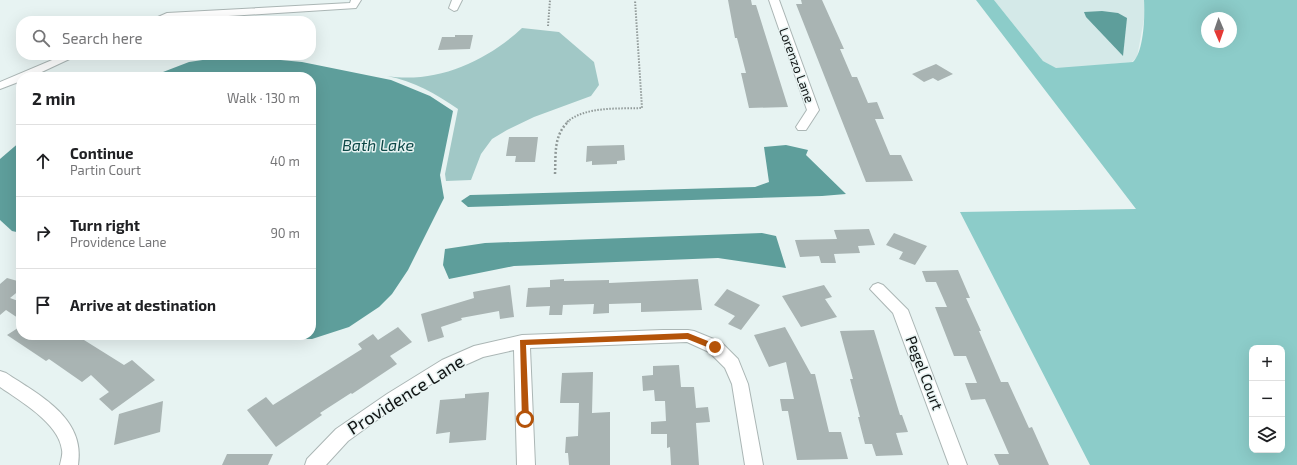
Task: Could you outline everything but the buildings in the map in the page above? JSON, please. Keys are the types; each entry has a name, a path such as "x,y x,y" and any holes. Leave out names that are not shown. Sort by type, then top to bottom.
{"street":[{"path":"167,16 354,6 356,0"},
{"name":"Lorenzo Lane","path":"774,0 813,110 802,127"},
{"path":"33,72 61,60"},
{"path":"0,86 16,79"},
{"name":"Pegel Court","path":"878,289 900,310 958,465"},
{"name":"Providence Lane","path":"314,465 342,436 393,399 448,365 480,351 522,342 688,336 715,347 732,364 740,384 754,465"},
{"path":"522,342 526,465"},
{"path":"0,378 57,419 68,438 73,455 69,465"}],"path":[{"path":"548,26 550,0"},
{"path":"555,174 558,135 566,124 579,116 594,110 642,108 635,0"}],"shaded area":[{"path":"976,0 994,0 1043,61 1056,68 1133,62 1137,57 1142,42 1144,0 1297,0 1297,465 1090,465 960,212 1136,209"},
{"path":"994,0 1144,0 1145,14 1137,57 1132,62 1057,69 1043,61"},
{"path":"522,28 559,32 594,62 599,85 591,96 534,117 492,139 481,154 471,180 446,181 445,174 458,109 416,85 387,76 405,78 424,77 460,67 493,51"}],"water":[{"path":"1102,11 1118,13 1127,18 1123,56 1086,17 1084,12"},
{"name":"Bath Lake","path":"203,60 281,60 302,62 391,80 430,96 453,111 440,175 444,198 408,270 392,294 379,307 349,327 316,338 316,72 163,72 189,62"},
{"path":"16,145 16,232 12,231 0,220 0,159"},
{"path":"786,145 808,150 806,155 846,194 468,207 461,201 470,195 755,187 769,182 764,147"},
{"path":"762,233 776,236 786,268 718,258 514,266 449,279 443,265 445,249 485,243"}],"route":[{"path":"525,419 522,342 688,336 715,347"}]}
